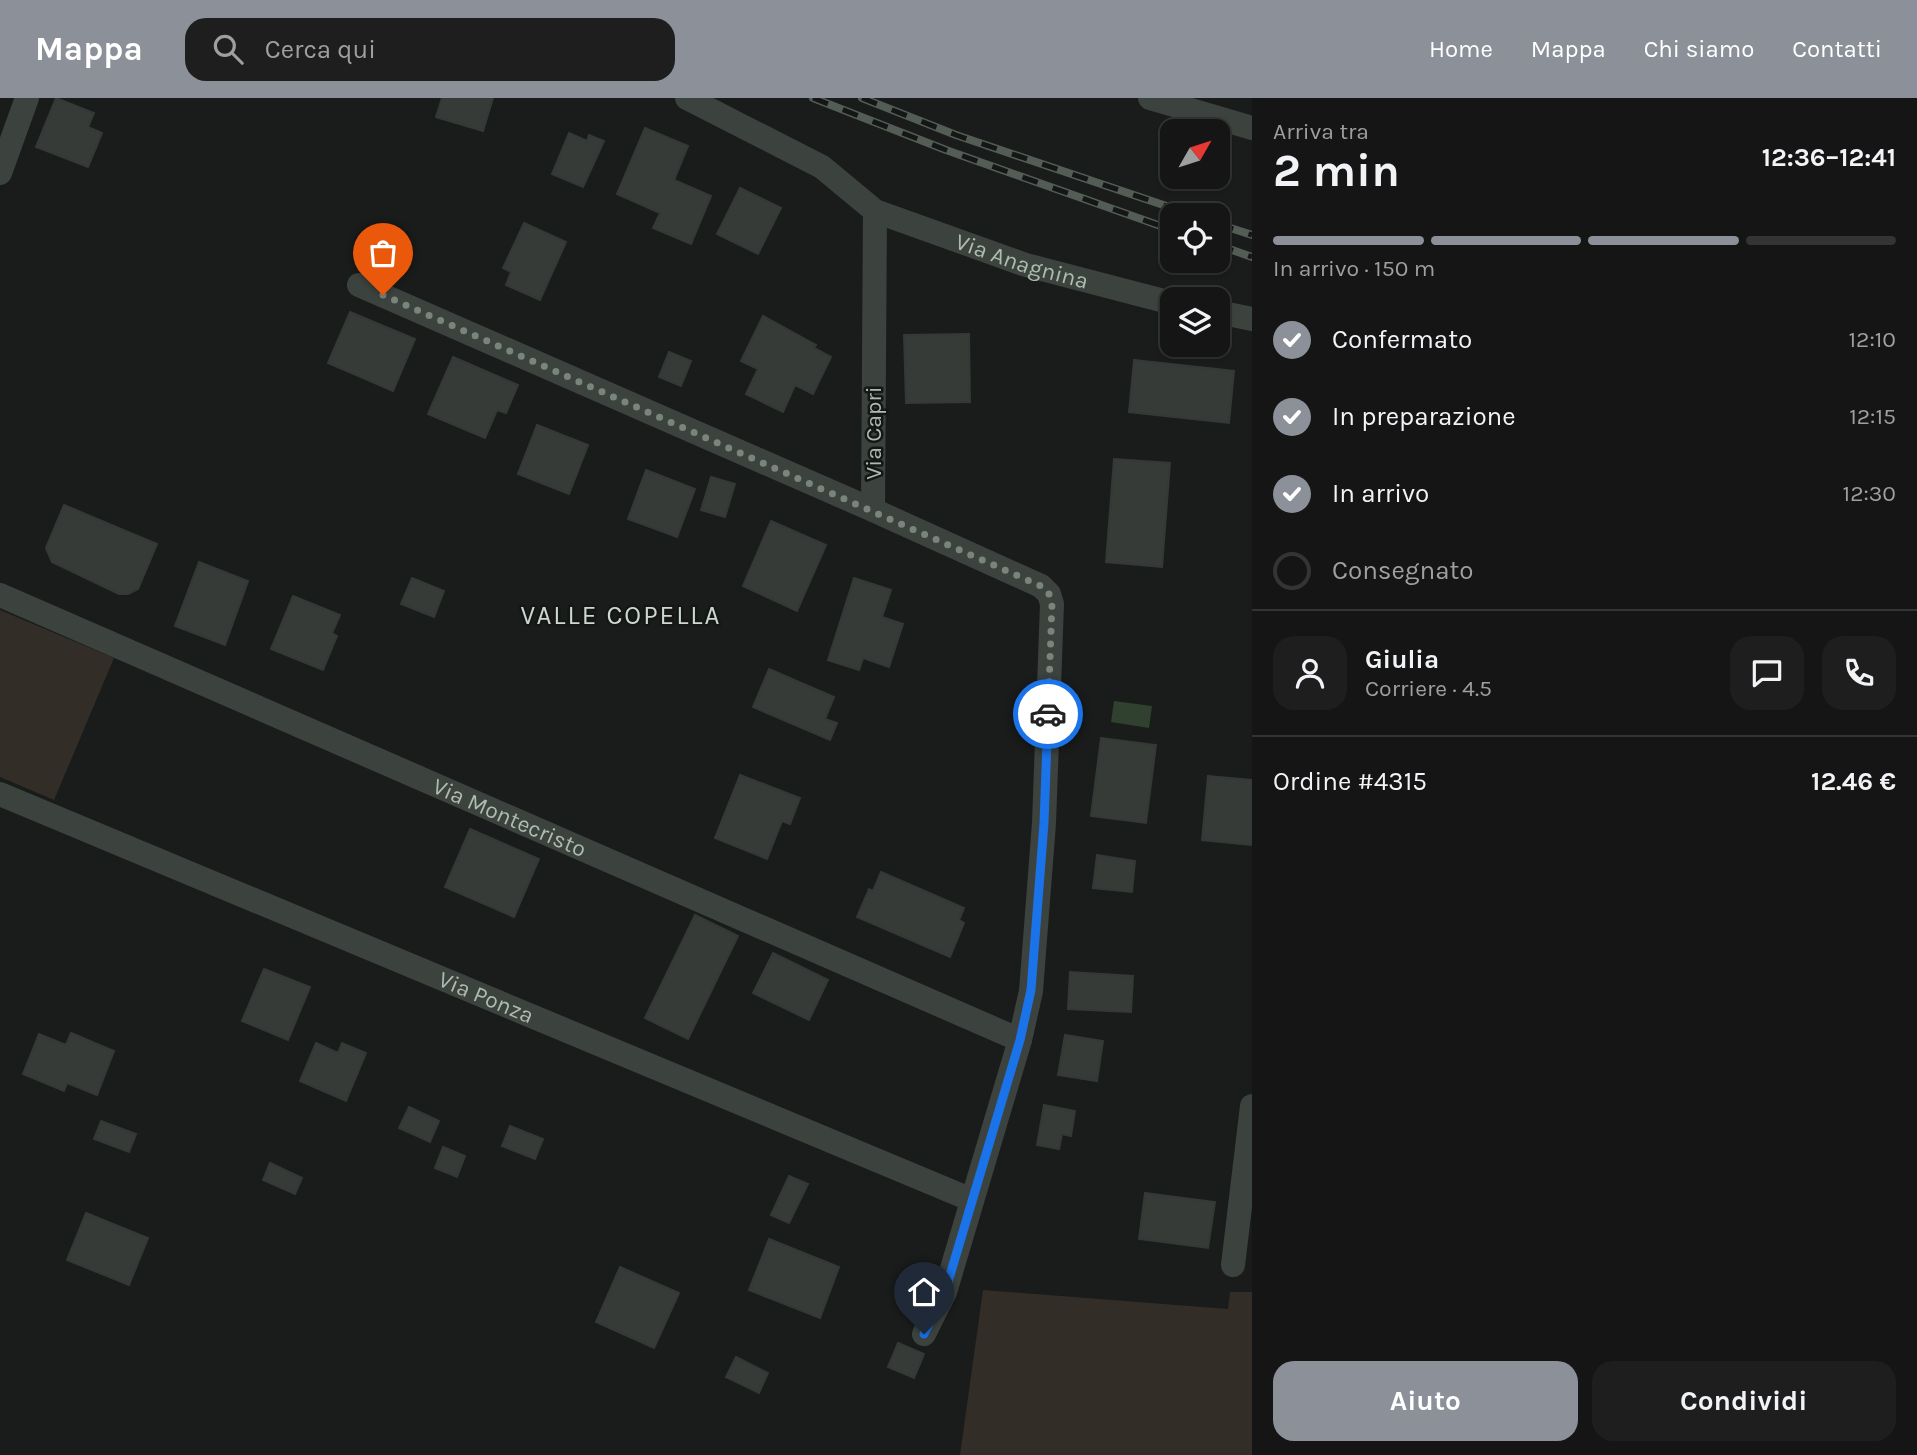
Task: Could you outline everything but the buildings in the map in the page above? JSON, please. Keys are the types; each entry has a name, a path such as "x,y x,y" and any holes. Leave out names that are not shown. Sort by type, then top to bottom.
{"street":[{"path":"0,173 27,98"},
{"path":"687,98 822,167 874,211"},
{"path":"1150,98 1252,128"},
{"name":"Via Anagnina","path":"874,211 1026,265 1160,300"},
{"name":"Via Capri","path":"874,211 873,510 1041,586 1051,599 1044,823 1031,990 1020,1040 945,1292 924,1334"},
{"path":"359,285 873,510"},
{"path":"1230,314 1252,319"},
{"name":"Via Montecristo","path":"0,595 1020,1040"},
{"name":"Via Ponza","path":"0,794 972,1200"},
{"path":"1233,1265 1252,1105"}],"shaded area":[{"path":"0,610 114,658 54,800 0,777"},
{"path":"1114,701 1152,706 1149,728 1111,722"},
{"path":"983,1290 1228,1309 1230,1292 1252,1292 1252,1455 960,1455"}],"railway":[{"path":"813,98 946,150 1160,226"},
{"path":"862,98 956,135 1160,204"},
{"path":"1230,228 1252,235"},
{"path":"1230,249 1252,257"}],"way so far":[{"path":"383,295 1041,586 1049,594 1052,604 1048,714"}],"district":[{"name":"VALLE COPELLA","path":"621,615"}],"route":[{"path":"924,1334 945,1292 1020,1040 1031,990 1044,823 1048,714"}]}
